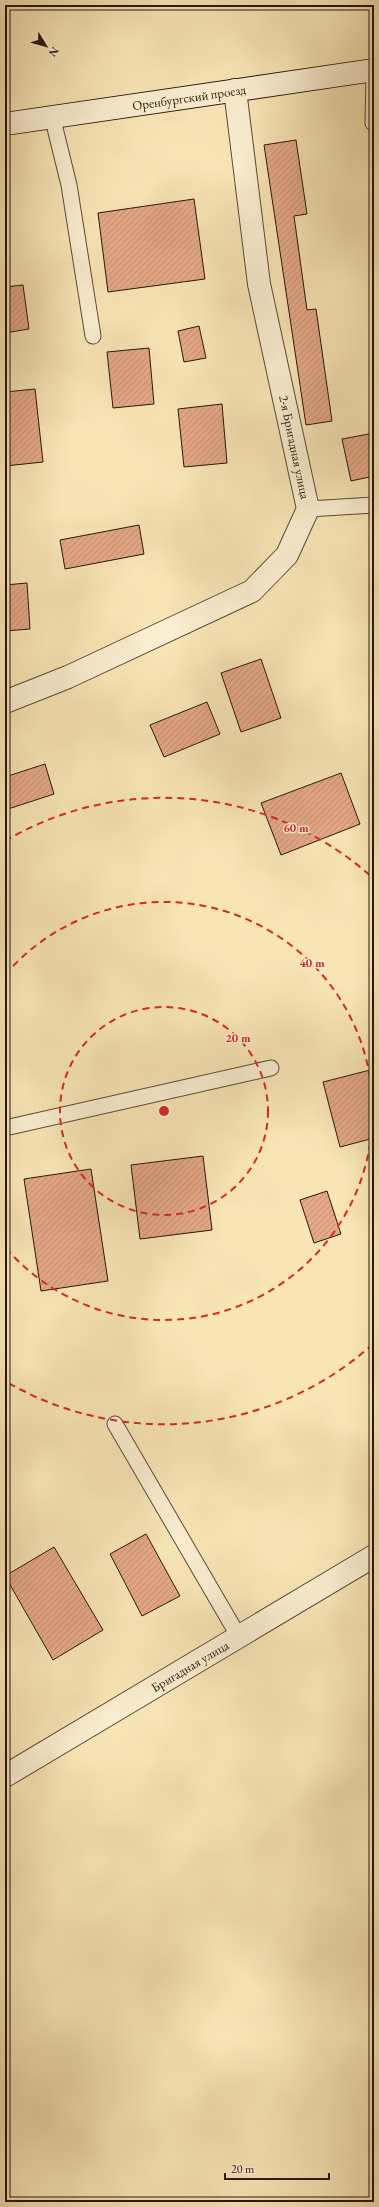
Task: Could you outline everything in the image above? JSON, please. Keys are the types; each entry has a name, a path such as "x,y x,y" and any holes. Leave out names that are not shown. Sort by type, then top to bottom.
{"street":[{"name":"Оренбургский проезд","path":"5,124 374,70"},
{"name":"2-я Бригадная улица","path":"5,702 68,677 252,590 287,555 308,509 259,284 235,90"},
{"name":"Бригадная улица","path":"5,1776 374,1556"}],"lane":[{"path":"373,123 374,75"},
{"path":"52,116 70,185 93,336"},
{"path":"308,509 374,505"},
{"path":"5,1128 271,1068"},
{"path":"115,1424 239,1637"}],"building":[{"path":"296,140 307,214 294,216 307,310 316,309 332,421 306,425 264,145"},
{"path":"194,199 205,279 108,292 98,213"},
{"path":"23,285 29,329 5,333 5,287"},
{"path":"199,326 206,358 184,362 178,331"},
{"path":"149,348 154,404 113,408 107,352"},
{"path":"35,389 43,462 5,466 5,392"},
{"path":"222,404 227,463 184,467 178,409"},
{"path":"374,433 374,476 351,481 342,439"},
{"path":"139,525 144,554 65,569 60,540"},
{"path":"27,583 30,629 5,631 5,585"},
{"path":"261,659 281,718 241,732 221,673"},
{"path":"207,702 220,734 164,757 150,725"},
{"path":"45,764 54,794 5,810 5,777"},
{"path":"341,773 360,824 281,855 261,803"},
{"path":"374,1069 374,1138 340,1147 323,1082"},
{"path":"203,1156 212,1230 140,1239 131,1165"},
{"path":"91,1169 108,1281 41,1291 24,1179"},
{"path":"327,1191 341,1234 314,1243 300,1200"},
{"path":"146,1534 180,1596 142,1616 110,1554"},
{"path":"54,1547 103,1630 53,1660 5,1576"}]}
